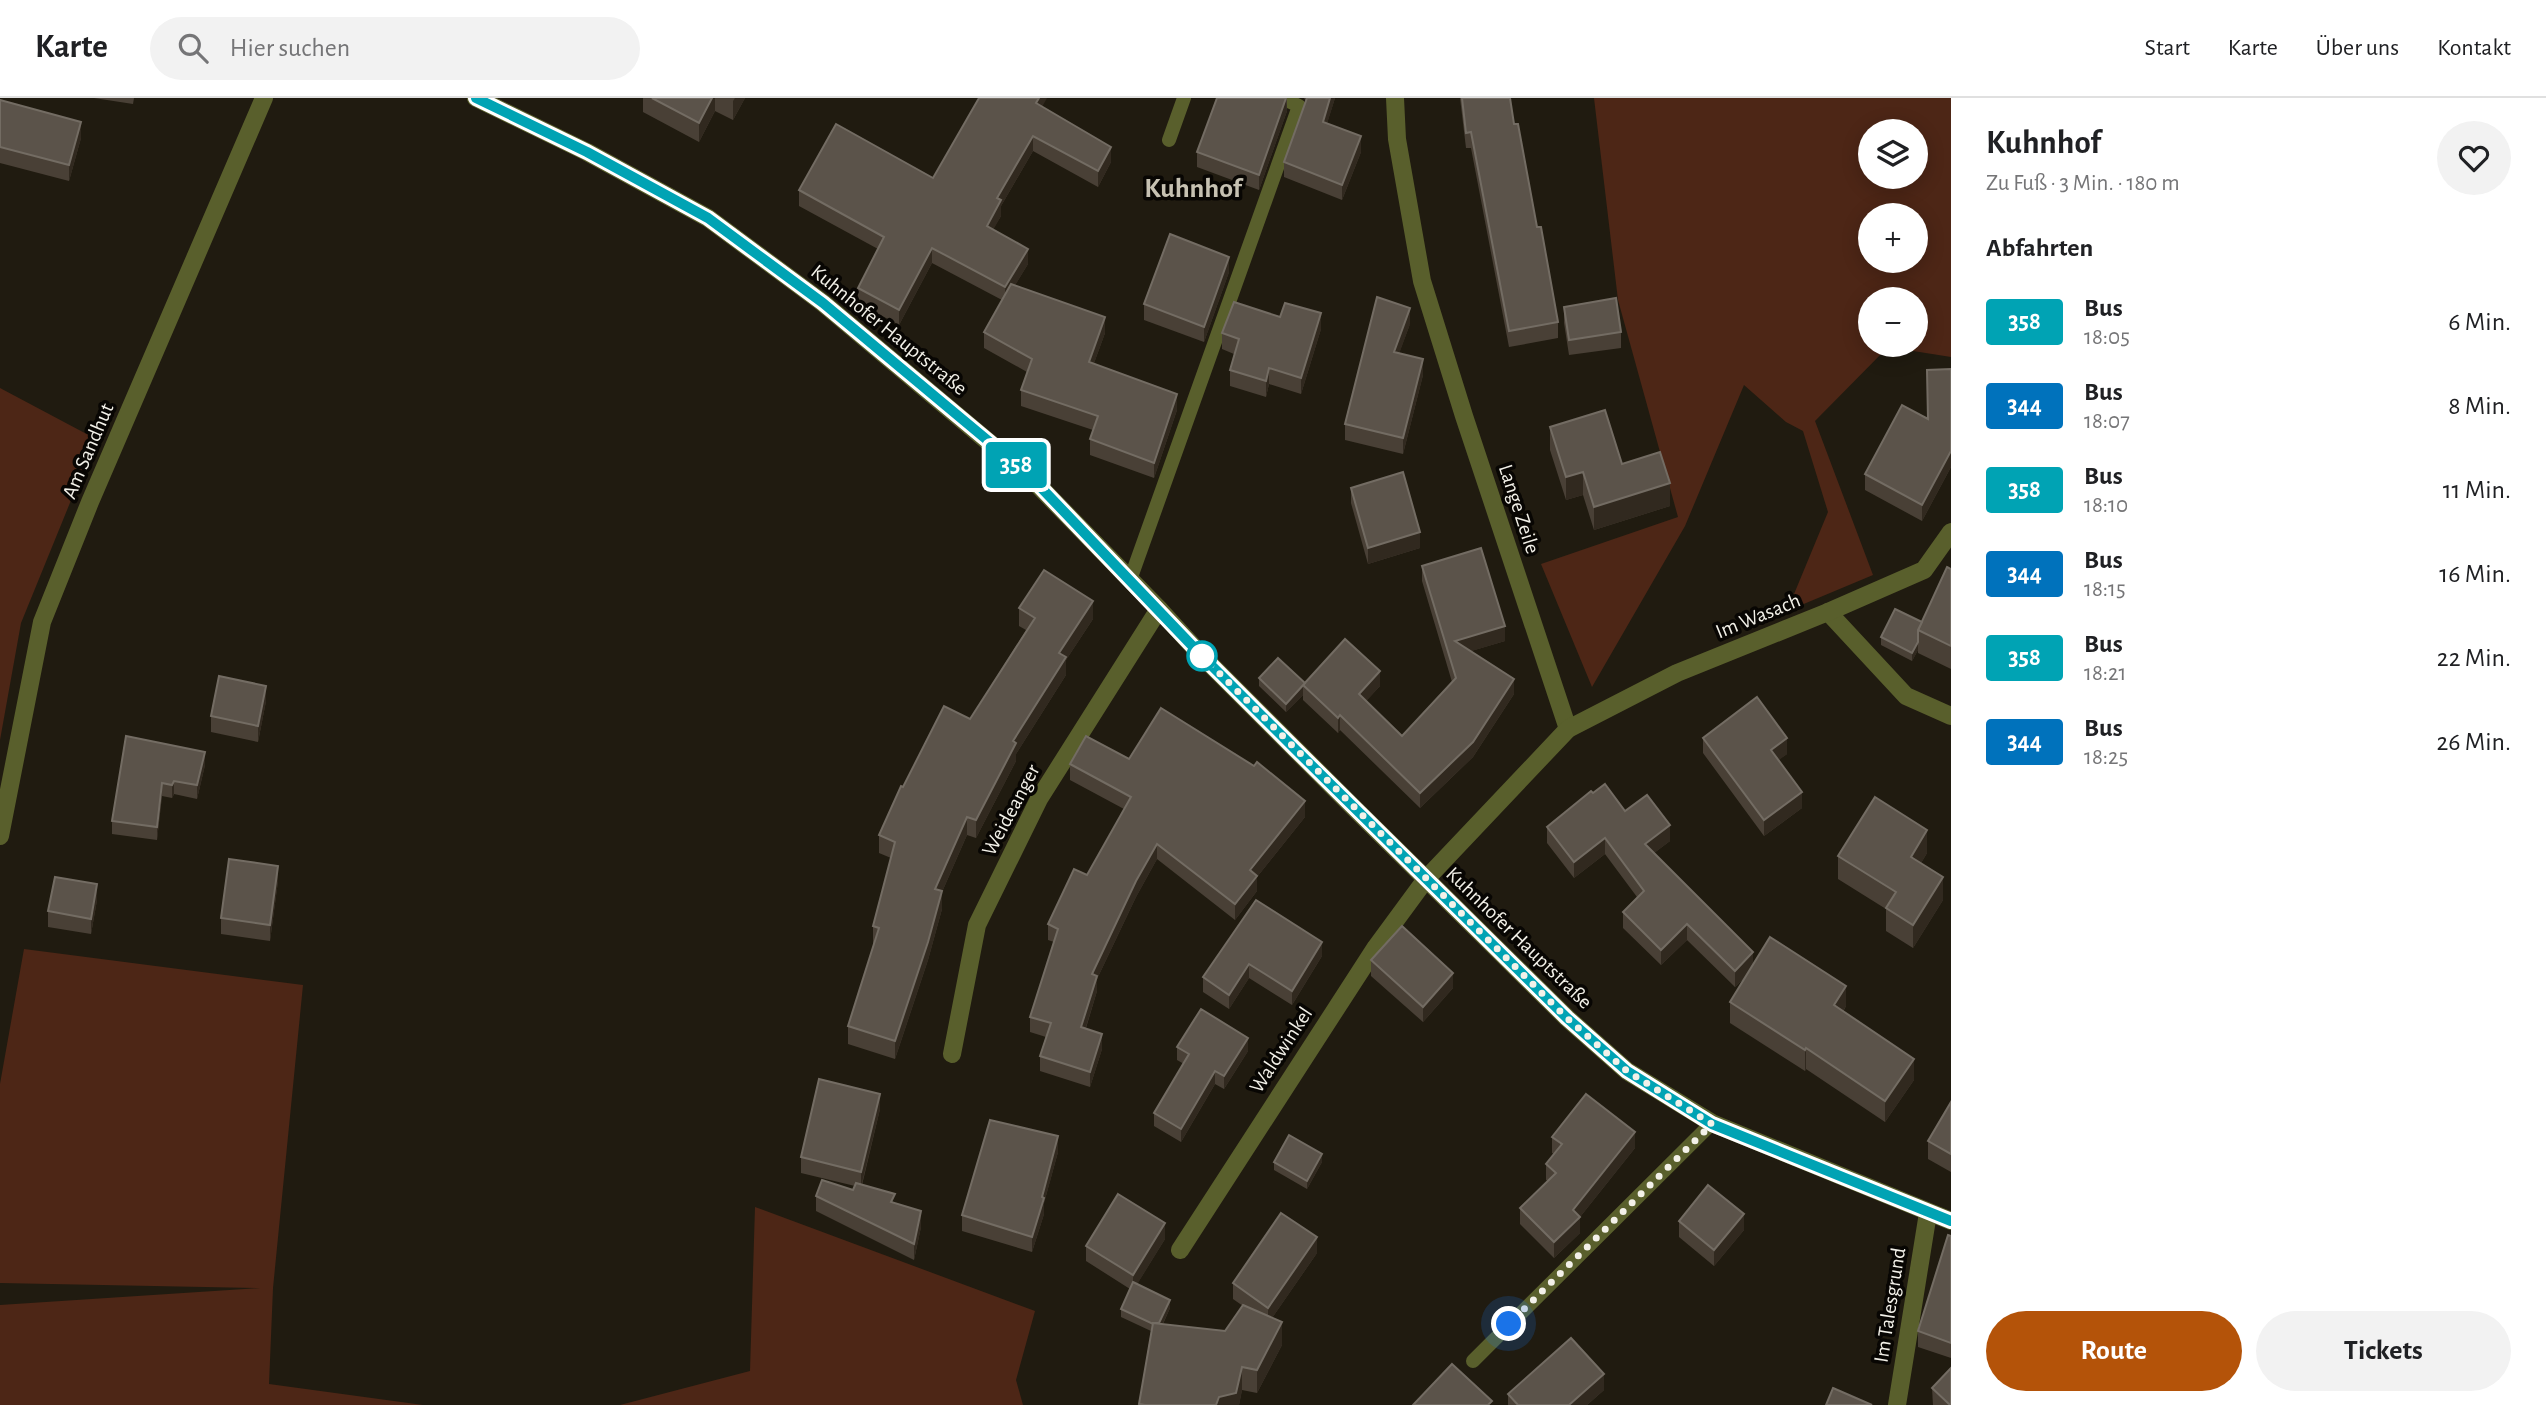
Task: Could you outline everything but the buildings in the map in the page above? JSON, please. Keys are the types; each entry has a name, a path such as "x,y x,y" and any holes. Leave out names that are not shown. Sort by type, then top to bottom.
{"street":[{"name":"Am Sandhut","path":"0,836 42,622 90,502 264,98"},
{"name":"Kuhnhofer Hauptstraße","path":"476,98 587,152 708,218 823,303 1029,475 1202,656 1567,1018 1627,1071 1712,1124 1951,1221"},
{"name":"Lange Zeile","path":"1395,98 1397,139 1422,281 1568,729"},
{"name":"Im Wasach","path":"1568,729 1676,673 1924,570 1951,532"},
{"name":"Weideanger","path":"952,1054 977,925 1039,799 1159,609"},
{"path":"1828,612 1906,696 1951,716"},
{"path":"1426,879 1568,729"},
{"name":"Waldwinkel","path":"1180,1250 1376,947 1426,879"},
{"name":"Im Talesgrund","path":"1902,1401 1928,1213"}],"lane":[{"path":"1169,140 1184,98"},
{"path":"1130,580 1299,106 1282,98"},
{"path":"1472,1361 1712,1124"}],"shaded area":[{"path":"1594,98 1951,98 1951,357 1928,353 1928,287 1858,287 1858,357 1878,357 1815,421 1873,575 1787,611 1828,512 1803,431 1786,422 1744,385 1685,526 1592,687 1541,564 1678,517 1618,300"},
{"path":"0,388 96,439 21,623 0,740"},
{"path":"24,949 303,985 273,1288 269,1384 423,1405 0,1405 0,1305 260,1288 0,1283 0,1084"},
{"path":"755,1207 1035,1311 1016,1380 1023,1405 620,1405 750,1371"}],"bus line":[{"name":"358","path":"476,98 587,152 708,218 823,303 1029,475 1296,750 1567,1018 1627,1071 1712,1124 1951,1221"}],"district":[{"name":"Kuhnhof","path":"1193,189"}],"route":[{"path":"1202,656 1567,1018 1627,1071 1712,1124 1509,1324"}]}
